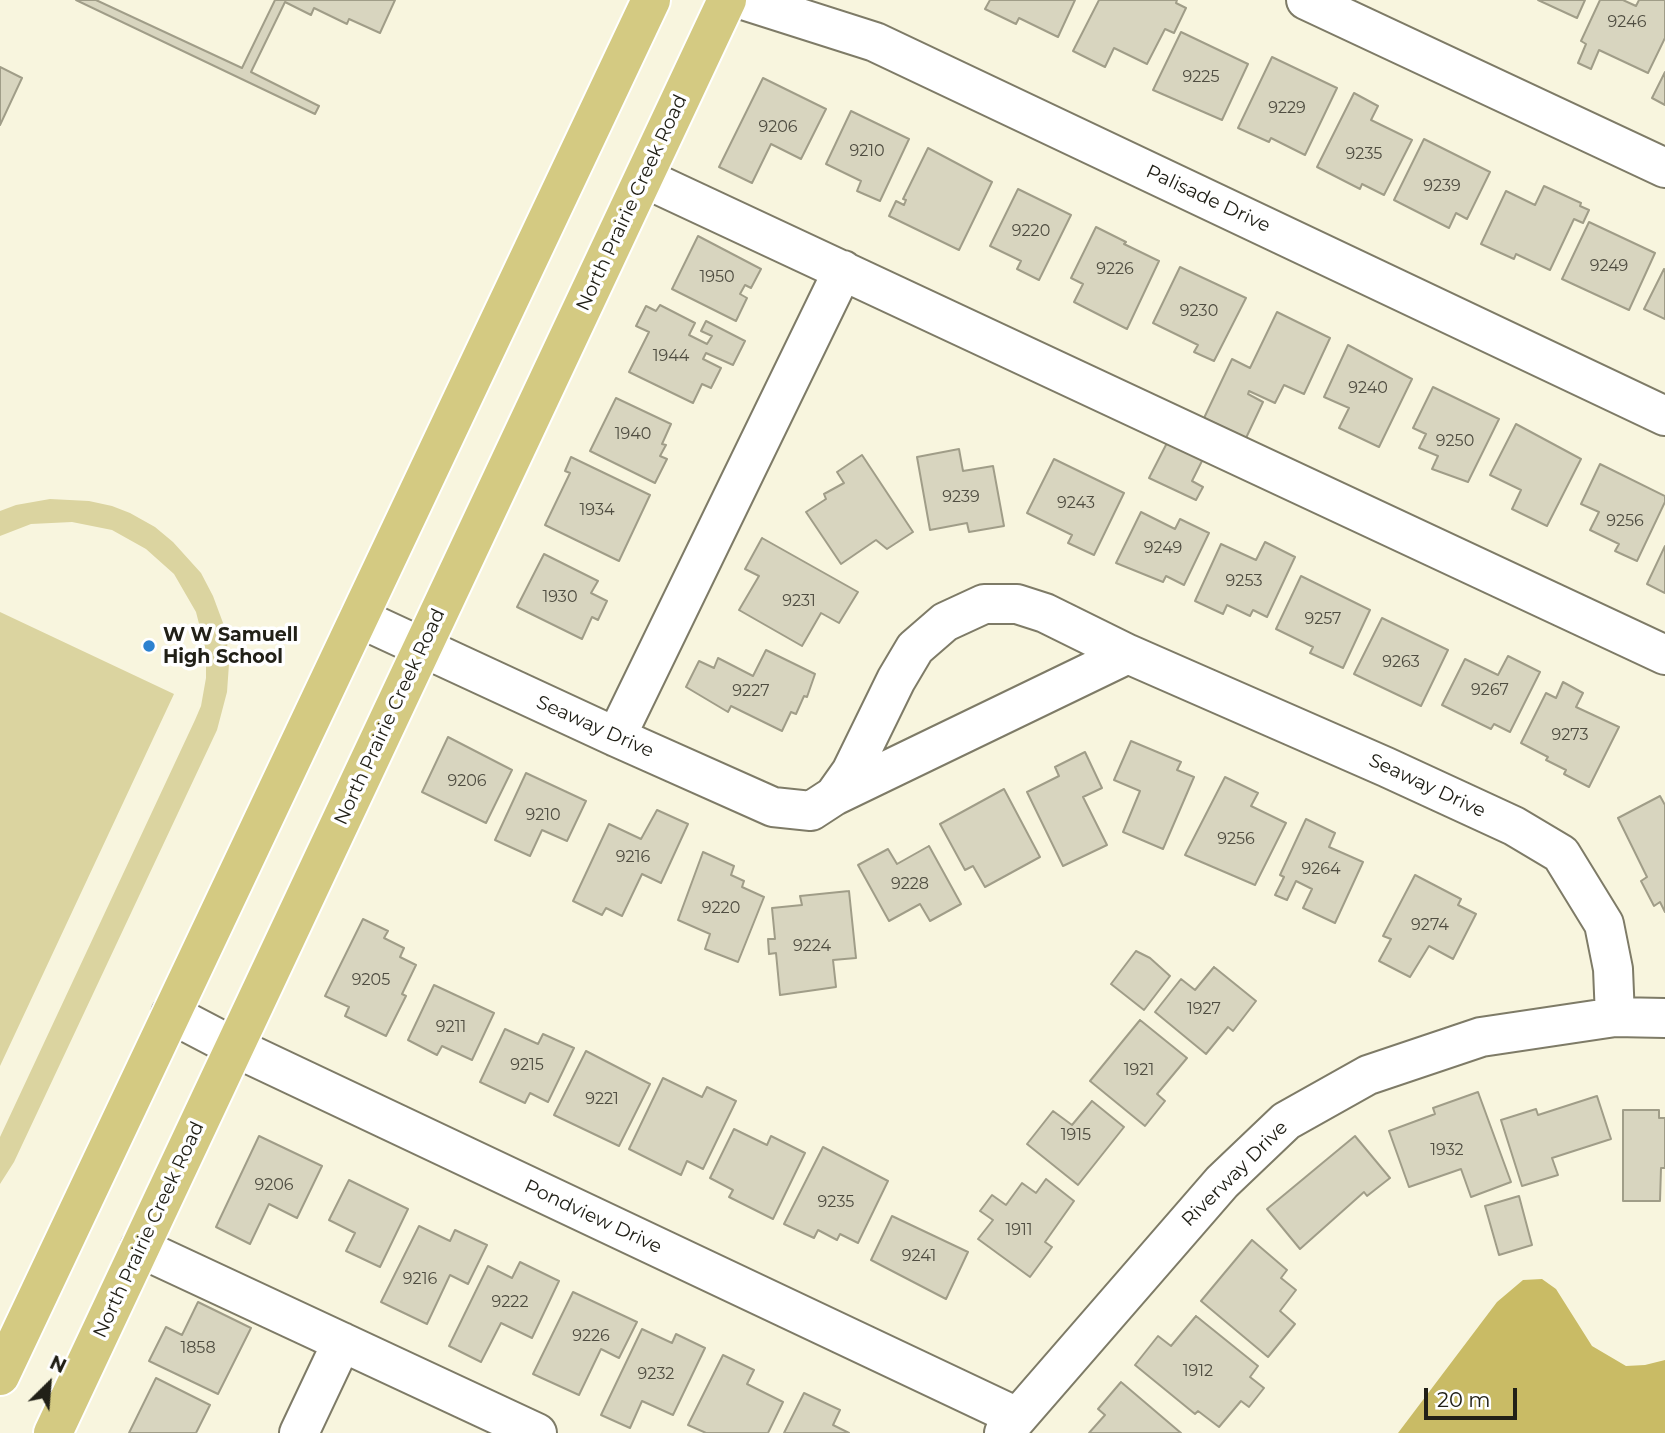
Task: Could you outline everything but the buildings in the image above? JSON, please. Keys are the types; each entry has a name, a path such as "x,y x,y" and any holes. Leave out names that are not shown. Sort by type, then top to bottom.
{"main road":[{"path":"0,1376 651,0"},
{"name":"North Prairie Creek Road","path":"53,1433 727,0"}],"street":[{"name":"Palisade Drive","path":"743,0 875,42 1665,416"},
{"path":"1306,0 1665,168"},
{"path":"644,178 1665,655"},
{"path":"616,737 843,270"},
{"name":"Seaway Drive","path":"834,796 851,772 896,680 915,648 945,622 984,604 1017,604 1045,613 1128,654 1385,767 1514,827 1562,854 1604,924 1613,969 1615,1017"},
{"name":"Seaway Drive","path":"359,618 773,807 811,811 834,796 1128,654"},
{"name":"Pondview Drive","path":"172,1014 234,1048 1011,1425"},
{"name":"Riverway Drive","path":"1011,1425 1222,1182 1286,1121 1368,1075 1481,1037 1615,1017 1665,1018"},
{"path":"140,1248 537,1433"},
{"path":"299,1433 342,1342"}],"shaded area":[{"path":"50,499 89,501 112,506 155,527 173,542 201,573 226,631 229,664 227,692 217,730 14,1162 0,1184 0,1137 195,720 201,706 206,678 206,651 196,612 174,574 146,549 112,530 72,522 31,524 0,536 0,511 16,505"},
{"path":"0,612 174,694 0,1066"},
{"path":"1542,1279 1556,1289 1592,1346 1626,1366 1665,1360 1665,1433 1398,1433 1497,1302 1523,1280"}],"place":[{"name":"W W Samuell High School","path":"149,646"}]}
